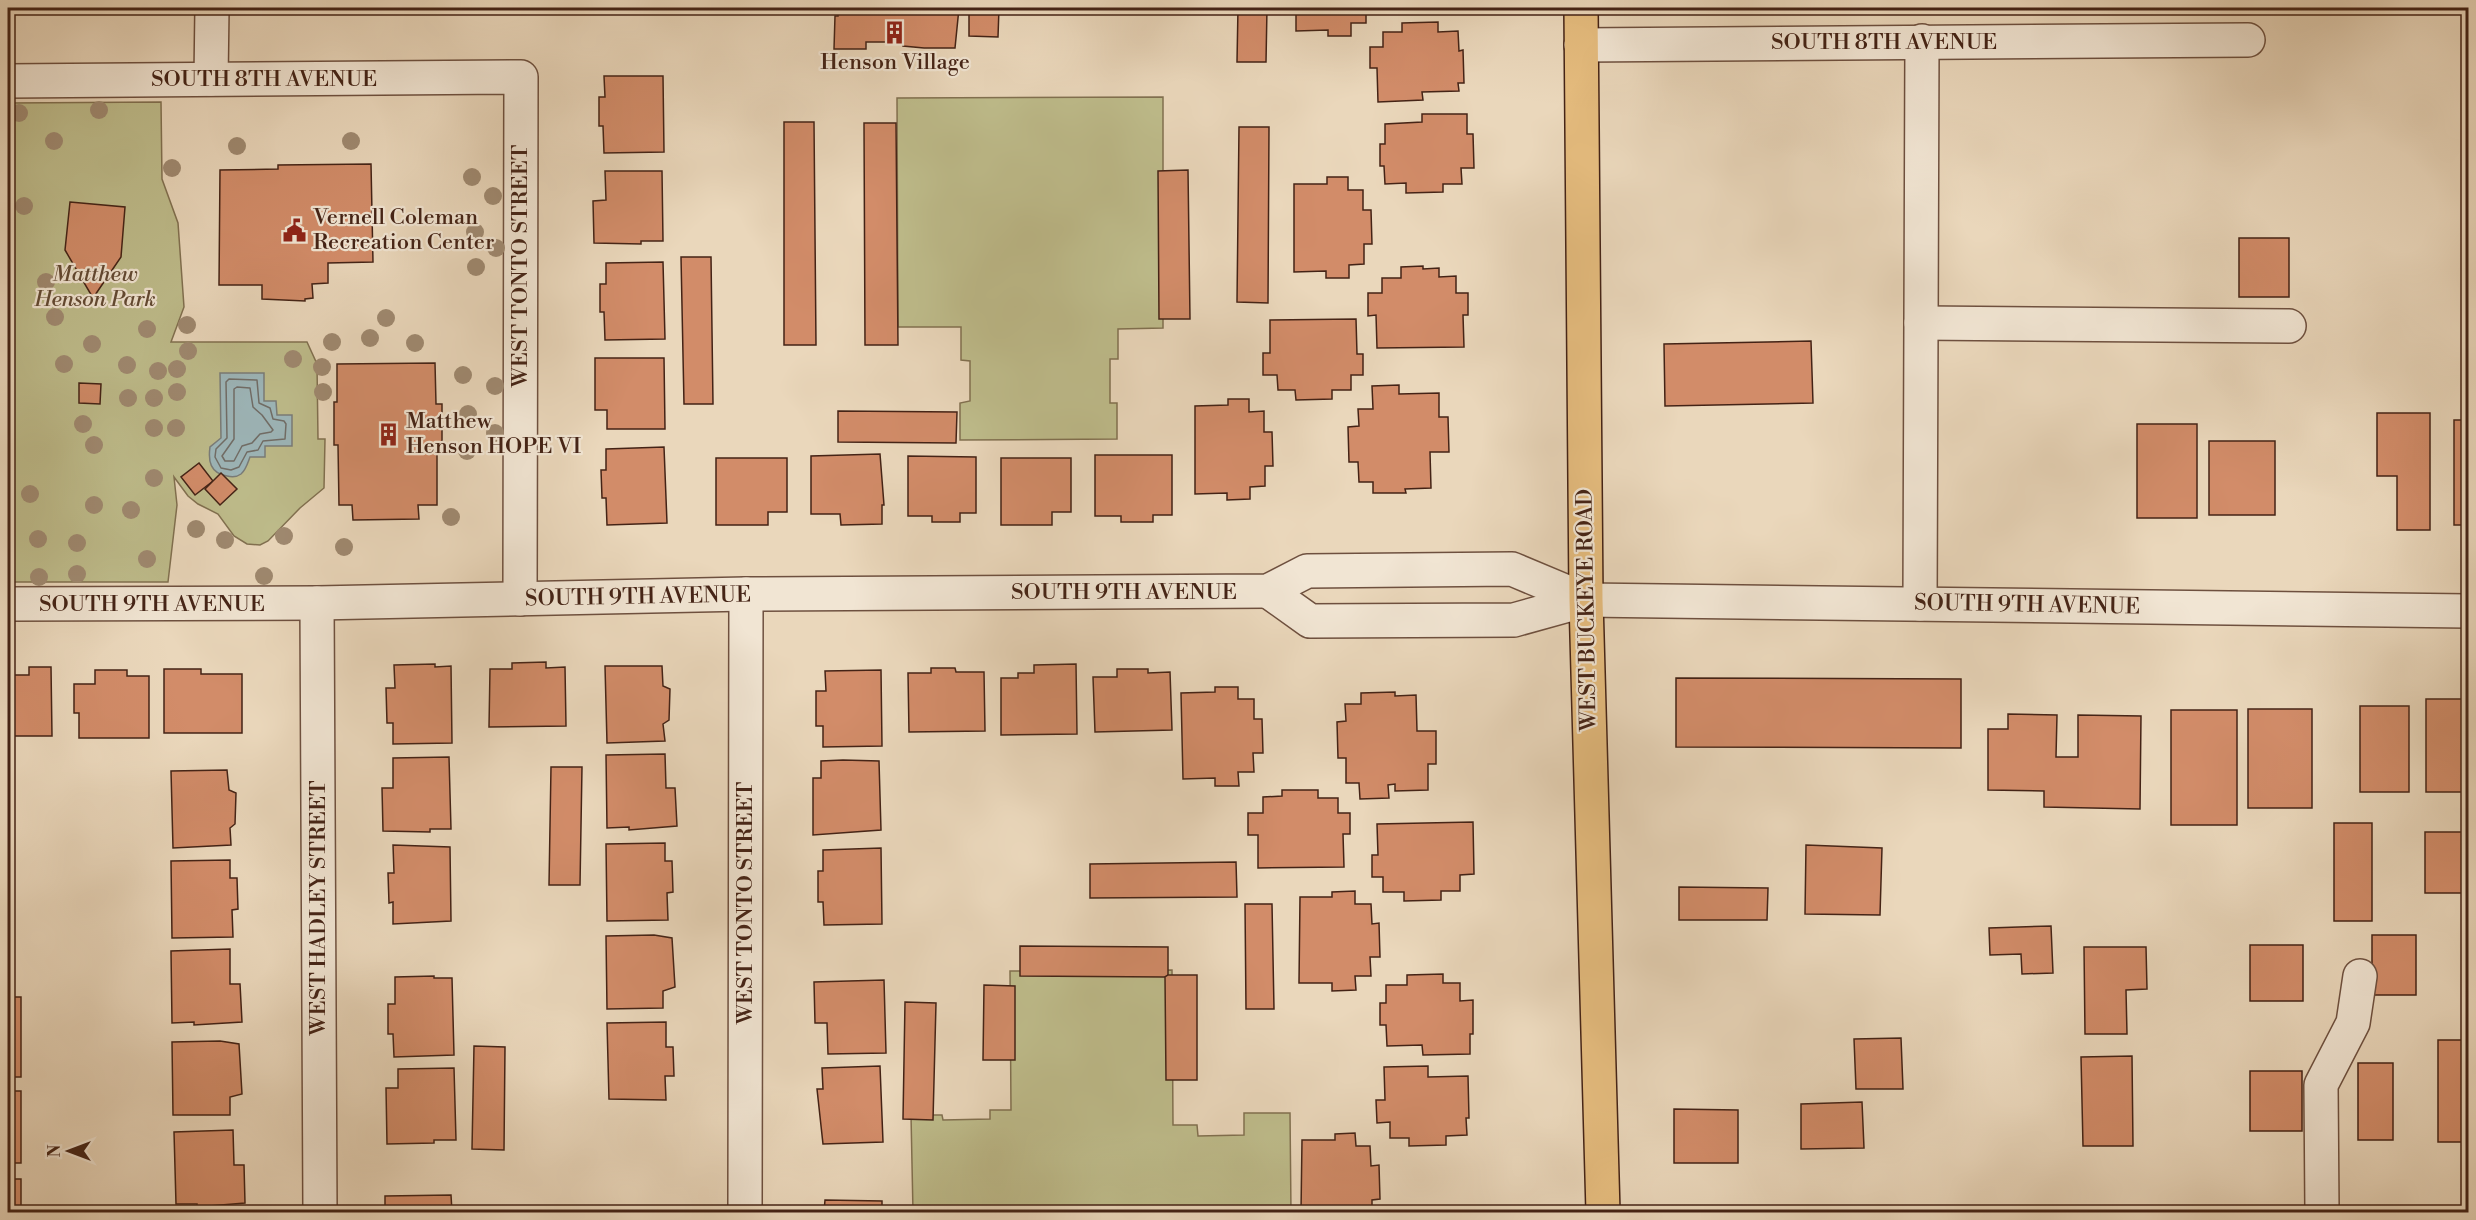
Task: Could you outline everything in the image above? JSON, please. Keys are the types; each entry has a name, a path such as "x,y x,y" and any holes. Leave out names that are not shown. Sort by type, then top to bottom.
{"main road":[{"name":"WEST BUCKEYE ROAD","path":"1581,8 1586,600 1603,1212"}],"street":[{"path":"212,8 212,79"},
{"name":"SOUTH 8TH AVENUE","path":"1581,45 2248,40"},
{"path":"1920,604 1922,41"},
{"name":"SOUTH 8TH AVENUE","path":"8,81 520,77"},
{"name":"WEST TONTO STREET","path":"520,77 520,599"},
{"path":"1921,323 2289,326"},
{"name":"SOUTH 9TH AVENUE","path":"8,604 317,603 746,594 1268,591 1307,570 1512,569 1586,600"},
{"name":"SOUTH 9TH AVENUE","path":"1268,591 1310,621 1514,620 1586,600 2469,611"},
{"name":"WEST TONTO STREET","path":"745,1212 746,594"},
{"name":"WEST HADLEY STREET","path":"317,603 320,1212"},
{"path":"2322,1212 2321,1085 2353,1023 2360,976"}],"green space":[{"path":"1163,97 1163,328 1118,329 1118,359 1110,359 1110,403 1117,403 1117,439 960,440 960,403 970,401 970,361 961,360 961,327 898,327 897,98"},
{"name":"Matthew Henson Park","path":"161,102 162,179 178,223 184,307 171,342 307,342 317,364 318,439 325,439 324,488 300,508 268,541 260,545 247,544 234,536 218,514 188,496 174,477 177,505 168,582 8,582 8,103"},
{"path":"1172,970 1173,1125 1197,1125 1198,1136 1244,1135 1244,1113 1290,1113 1291,1212 913,1212 911,1115 942,1115 943,1120 990,1119 990,1110 1011,1110 1010,971"}],"water":[{"path":"220,373 264,373 264,401 276,401 277,415 292,415 292,446 265,446 265,457 250,457 243,472 234,476 217,472 211,466 209,457 210,447 221,438"}],"building":[{"name":"Henson Village","path":"838,8 959,8 955,48 903,46 903,42 866,42 866,49 834,49 835,16 838,16"},
{"path":"969,8 999,8 998,37 969,36"},
{"path":"1238,8 1267,8 1266,62 1237,62"},
{"path":"1296,8 1366,8 1366,23 1351,23 1351,36 1328,36 1328,30 1296,31"},
{"path":"1438,22 1438,32 1458,31 1459,51 1463,50 1464,83 1458,83 1459,91 1422,92 1423,100 1378,102 1377,68 1370,68 1370,47 1383,47 1383,32 1402,32 1402,23"},
{"path":"604,76 663,76 664,152 604,153 603,126 599,126 599,97 605,97"},
{"path":"1422,114 1467,114 1467,134 1473,134 1474,168 1461,168 1462,184 1443,184 1443,192 1406,193 1406,183 1385,184 1384,166 1380,166 1380,144 1385,144 1385,124 1422,122"},
{"path":"784,122 814,122 816,345 784,345"},
{"path":"864,123 896,123 898,345 865,345"},
{"path":"1239,127 1269,127 1268,303 1237,302"},
{"name":"Vernell Coleman Recreation Center","path":"371,164 373,262 328,263 328,283 312,284 313,298 305,299 305,301 262,299 262,285 219,285 220,170 278,169 278,165"},
{"path":"1188,170 1190,319 1159,319 1158,171"},
{"path":"605,171 662,171 663,241 641,241 641,244 594,243 593,201 606,200"},
{"path":"1327,177 1348,177 1348,190 1363,190 1363,210 1371,210 1372,244 1364,244 1364,264 1349,265 1349,278 1326,278 1326,271 1294,272 1294,184 1327,184"},
{"path":"70,202 125,207 121,257 93,298 65,250"},
{"path":"2239,238 2289,238 2289,297 2239,297"},
{"path":"681,257 711,257 713,404 684,404"},
{"path":"663,262 665,339 605,340 604,312 600,312 600,284 606,284 606,263"},
{"path":"1423,266 1423,269 1439,268 1439,277 1456,276 1456,293 1468,293 1468,315 1463,315 1464,347 1377,348 1376,315 1368,316 1368,293 1382,293 1382,278 1401,278 1401,267"},
{"path":"1356,319 1357,354 1363,354 1363,375 1351,375 1351,390 1332,390 1332,399 1296,400 1295,390 1278,390 1277,375 1263,375 1263,353 1270,353 1270,320"},
{"path":"1811,341 1813,403 1665,406 1664,344"},
{"path":"595,358 664,358 665,429 607,429 607,410 595,410"},
{"name":"Matthew Henson HOPE VI","path":"435,363 436,404 442,404 442,444 437,444 437,505 418,505 419,519 353,520 352,505 339,505 338,445 334,445 337,364"},
{"path":"79,383 101,384 100,404 79,403"},
{"path":"1399,385 1399,394 1439,393 1439,417 1448,417 1449,452 1430,452 1431,488 1405,489 1406,493 1373,493 1373,482 1359,482 1358,462 1349,462 1348,427 1359,426 1358,409 1373,409 1372,386"},
{"path":"1228,399 1249,399 1249,412 1264,411 1264,432 1272,432 1273,466 1265,466 1265,486 1250,487 1250,499 1227,500 1227,493 1195,494 1195,406 1228,405"},
{"path":"838,411 957,412 956,443 838,442"},
{"path":"2377,413 2430,413 2430,530 2397,530 2397,476 2377,476"},
{"path":"2454,420 2468,420 2468,525 2454,525"},
{"path":"2137,424 2197,424 2197,518 2137,518"},
{"path":"2209,441 2275,441 2275,515 2209,515"},
{"path":"664,447 667,523 607,525 606,498 602,498 601,470 606,470 606,449"},
{"path":"880,454 884,505 882,505 882,524 841,525 840,514 811,514 811,456"},
{"path":"1095,455 1172,455 1172,515 1153,515 1153,522 1121,522 1121,516 1095,516"},
{"path":"908,456 976,457 976,513 960,513 960,522 932,522 932,516 908,516"},
{"path":"716,458 787,458 787,512 768,512 768,525 716,525"},
{"path":"1001,458 1071,458 1071,512 1052,512 1052,525 1001,525"},
{"path":"199,463 213,481 195,495 181,477"},
{"path":"221,473 237,489 220,505 205,489"},
{"path":"546,662 546,668 565,667 566,726 489,727 490,669 512,669 512,663"},
{"path":"435,664 435,667 451,666 452,743 393,744 393,723 387,723 386,688 395,688 394,665"},
{"path":"1076,664 1077,734 1001,735 1001,678 1018,678 1018,673 1034,673 1034,665"},
{"path":"605,666 662,666 663,686 670,689 669,720 663,724 665,741 607,743"},
{"path":"29,667 51,667 52,736 8,736 8,675 29,675"},
{"path":"931,668 955,668 956,672 984,672 985,731 909,732 908,673 931,673"},
{"path":"164,669 201,669 201,674 242,674 242,733 164,733"},
{"path":"1117,669 1148,669 1148,673 1170,672 1172,730 1095,732 1093,677 1117,677"},
{"path":"95,670 127,670 127,676 149,676 149,738 79,738 79,713 74,713 74,684 95,684"},
{"path":"881,670 882,746 823,747 823,726 816,726 816,691 826,691 825,671"},
{"path":"1676,678 1961,679 1961,748 1676,747"},
{"path":"1215,687 1238,687 1238,699 1254,699 1254,719 1262,719 1263,753 1253,753 1254,772 1238,772 1239,786 1215,786 1215,778 1183,779 1181,693 1215,692"},
{"path":"1395,692 1395,696 1416,695 1417,731 1436,731 1436,764 1428,764 1428,790 1395,791 1395,784 1388,785 1389,798 1360,799 1359,783 1346,783 1346,758 1338,758 1337,722 1346,721 1345,704 1361,704 1361,693"},
{"path":"2426,699 2468,699 2468,792 2426,792"},
{"path":"2360,706 2409,706 2409,792 2360,792"},
{"path":"2248,709 2312,709 2312,808 2248,808"},
{"path":"2171,710 2237,710 2237,825 2171,825"},
{"path":"2008,714 2057,715 2056,757 2078,757 2078,715 2141,716 2140,809 2044,807 2044,791 1988,790 1988,729 2008,729"},
{"path":"665,754 666,788 675,788 677,826 629,830 629,827 607,828 606,755"},
{"path":"449,757 451,829 430,829 430,832 383,831 382,788 393,788 393,758"},
{"path":"821,761 879,761 881,830 813,835 813,778 821,778"},
{"path":"551,767 582,767 580,885 549,885"},
{"path":"227,770 229,790 236,793 235,824 230,828 231,845 173,848 171,771"},
{"path":"1282,790 1318,790 1318,798 1338,798 1338,813 1350,813 1350,834 1343,834 1344,867 1258,868 1258,835 1248,835 1248,813 1263,813 1263,797 1282,796"},
{"path":"1473,822 1474,874 1460,875 1460,891 1441,891 1441,900 1404,901 1404,892 1383,892 1383,877 1372,877 1372,855 1378,855 1377,824"},
{"path":"2334,823 2372,823 2372,921 2334,921"},
{"path":"2425,832 2468,832 2468,893 2425,893"},
{"path":"665,843 665,861 672,861 673,892 667,893 668,920 607,921 606,844"},
{"path":"393,845 450,847 451,921 393,924 393,902 389,903 388,873 394,873"},
{"path":"1806,845 1882,848 1880,915 1805,914"},
{"path":"881,848 882,924 824,925 823,902 818,902 818,871 823,871 823,850"},
{"path":"230,860 230,878 237,878 238,909 232,910 233,937 172,938 171,861"},
{"path":"1236,862 1237,897 1090,898 1090,864"},
{"path":"1679,887 1768,888 1767,920 1679,920"},
{"path":"1355,891 1355,904 1371,904 1372,924 1379,923 1380,957 1370,957 1371,976 1355,976 1356,990 1332,991 1332,983 1299,983 1300,897 1332,897 1332,892"},
{"path":"1245,904 1272,904 1274,1009 1246,1009"},
{"path":"2051,926 2053,973 2022,974 2021,954 1990,955 1989,928"},
{"path":"654,935 672,938 675,987 663,991 663,1008 607,1009 606,936"},
{"path":"2372,935 2416,935 2416,995 2372,995"},
{"path":"2250,945 2303,945 2303,1001 2250,1001"},
{"path":"1020,946 1168,947 1168,975 1165,977 1020,976"},
{"path":"2084,947 2146,947 2147,989 2126,990 2127,1034 2085,1034"},
{"path":"230,949 230,984 240,984 242,1022 194,1025 194,1022 172,1023 171,951"},
{"path":"1443,974 1443,983 1460,983 1460,1001 1473,1000 1473,1034 1470,1034 1470,1054 1423,1055 1422,1045 1387,1046 1386,1025 1380,1025 1380,1003 1386,1003 1386,985 1407,985 1407,975"},
{"path":"1168,975 1197,975 1197,1080 1166,1080 1165,977"},
{"path":"434,976 434,978 452,978 454,1055 394,1057 393,1034 388,1034 388,1004 395,1004 395,977"},
{"path":"884,980 886,1053 828,1054 827,1023 815,1023 814,982"},
{"path":"984,985 1015,986 1015,1060 983,1060"},
{"path":"8,997 21,997 21,1077 8,1077"},
{"path":"905,1002 936,1003 933,1120 903,1119"},
{"path":"666,1022 666,1047 673,1047 674,1076 665,1076 666,1100 609,1099 607,1023"},
{"path":"1901,1038 1903,1089 1856,1089 1854,1039"},
{"path":"2438,1040 2468,1040 2468,1142 2438,1142"},
{"path":"220,1041 239,1044 242,1094 230,1097 230,1115 173,1115 172,1042"},
{"path":"474,1046 505,1047 504,1150 472,1149"},
{"path":"2132,1056 2133,1146 2083,1146 2081,1057"},
{"path":"2358,1063 2393,1063 2393,1140 2358,1140"},
{"path":"880,1066 883,1142 823,1144 817,1089 823,1089 822,1068"},
{"path":"1428,1066 1428,1077 1468,1076 1467,1135 1446,1136 1446,1145 1409,1146 1409,1138 1390,1138 1390,1122 1377,1123 1376,1100 1385,1100 1384,1067"},
{"path":"454,1068 456,1140 387,1144 386,1088 398,1088 398,1069"},
{"path":"2250,1071 2302,1071 2302,1131 2250,1131"},
{"path":"8,1091 21,1091 21,1163 8,1163"},
{"path":"1862,1102 1864,1148 1801,1149 1801,1104"},
{"path":"1674,1109 1738,1110 1738,1163 1674,1163"},
{"path":"233,1130 234,1165 244,1165 245,1203 197,1207 197,1204 176,1204 174,1132"},
{"path":"1355,1133 1356,1146 1370,1146 1371,1166 1379,1165 1380,1199 1372,1200 1372,1212 1301,1212 1302,1140 1335,1140 1335,1134"},
{"path":"8,1179 21,1179 21,1212 8,1212"},
{"path":"451,1195 452,1212 385,1212 385,1196"},
{"path":"825,1200 882,1201 882,1212 824,1212"}],"place":[{"name":"Henson Village","path":"895,33"},
{"name":"Vernell Coleman Recreation Center","path":"295,230"},
{"name":"Matthew Henson HOPE VI","path":"388,434"}]}
